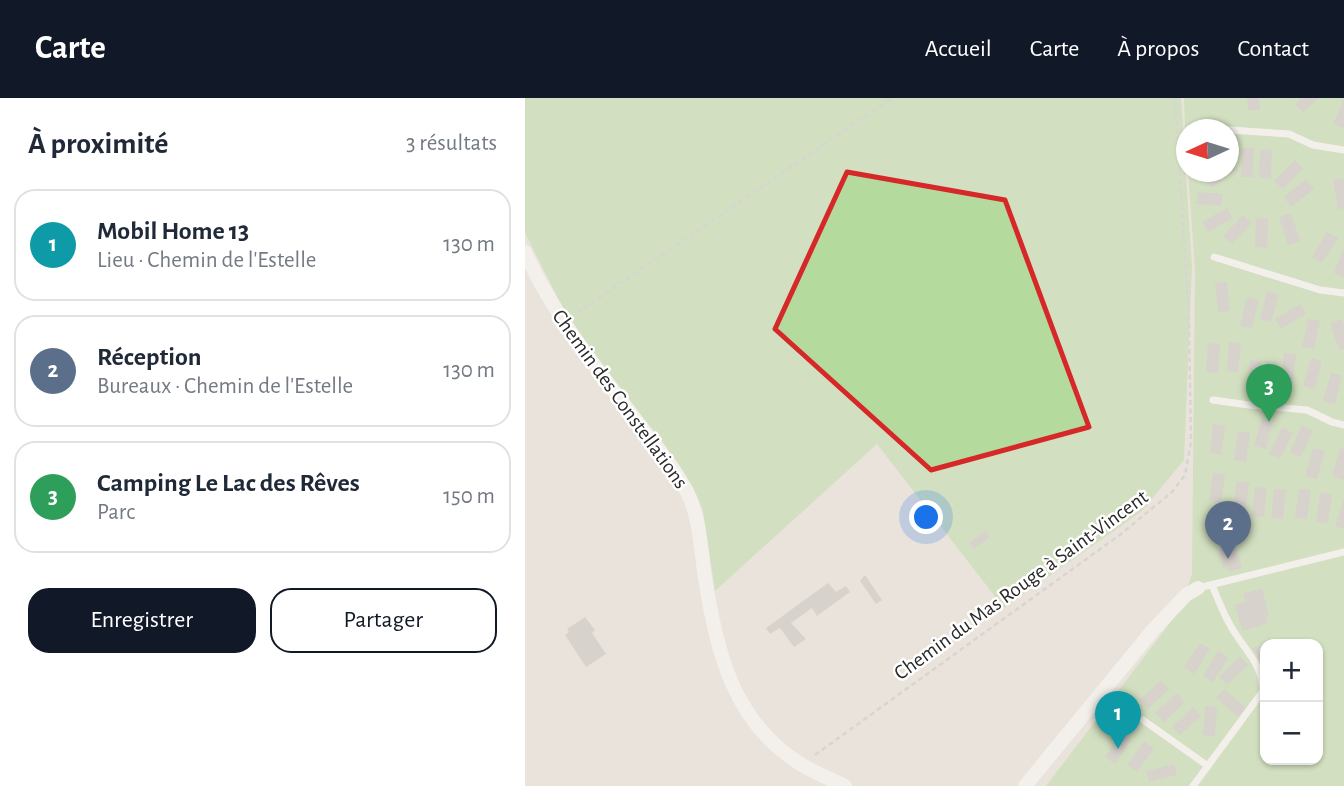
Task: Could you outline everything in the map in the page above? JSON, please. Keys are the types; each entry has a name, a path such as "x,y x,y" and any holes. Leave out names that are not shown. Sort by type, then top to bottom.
{"street":[{"name":"Chemin des Constellations","path":"525,252 539,283 562,322 671,466 689,496 697,524 708,597 732,689 769,740 801,765 845,786"},
{"path":"1025,786 1153,630 1173,608 1205,586"}],"lane":[{"path":"1239,131 1289,134 1313,145 1344,150"},
{"path":"1214,257 1320,290 1344,293"},
{"path":"1213,400 1307,410 1344,425"},
{"path":"1193,786 1263,691 1263,678 1255,661 1205,586 1344,552"},
{"path":"1143,720 1208,766"}],"path":[{"path":"562,322 892,98"},
{"name":"Chemin du Mas Rouge à Saint-Vincent","path":"801,765 1121,534 1171,492 1185,475 1191,442 1189,321 1175,98"}],"highlighted area":[{"path":"847,172 1005,200 1089,427 931,470 775,329"}],"green space":[{"path":"525,98 1181,98 1182,119 1176,119 1176,182 1186,182 1192,266 1184,460 1142,511 1004,608 877,444 715,591 703,510 693,487 571,324 525,233"},
{"path":"1184,98 1344,98 1344,786 1046,786 1179,611 1192,574 1195,270 1189,182 1239,182 1239,119 1185,119"}],"building":[{"path":"1247,98 1259,98 1260,110 1248,110"},
{"path":"1301,98 1319,98 1303,112 1295,104"},
{"path":"1344,98 1344,128 1333,124"},
{"path":"1242,148 1254,148 1253,177 1241,177"},
{"path":"1260,149 1272,150 1271,179 1259,178"},
{"path":"1295,160 1303,169 1283,189 1274,181"},
{"path":"1344,178 1344,208 1338,209 1333,180"},
{"path":"1306,179 1314,189 1291,207 1284,197"},
{"path":"1207,182 1220,182 1211,188"},
{"path":"1198,192 1223,194 1221,206 1196,204"},
{"path":"1227,208 1233,218 1208,232 1202,222"},
{"path":"1291,213 1300,241 1288,245 1279,217"},
{"path":"1243,215 1252,223 1232,244 1223,236"},
{"path":"1256,218 1268,219 1267,248 1255,247"},
{"path":"1327,232 1338,238 1322,263 1312,257"},
{"path":"1344,248 1344,277 1334,273"},
{"path":"1227,282 1230,311 1218,312 1215,283"},
{"path":"1267,291 1279,294 1271,322 1260,319"},
{"path":"1247,297 1259,300 1252,328 1240,326"},
{"path":"1300,304 1306,314 1281,329 1275,319"},
{"path":"1308,319 1320,321 1314,349 1302,347"},
{"path":"1342,319 1344,349 1339,350 1330,323"},
{"path":"1229,342 1241,343 1238,372 1227,371"},
{"path":"1208,343 1220,344 1218,373 1206,372"},
{"path":"1284,353 1296,354 1293,383 1281,382"},
{"path":"1311,358 1322,361 1315,389 1303,386"},
{"path":"1250,360 1262,361 1259,390 1247,389"},
{"path":"1266,361 1277,362 1275,391 1263,390"},
{"path":"1331,373 1342,376 1335,404 1323,401"},
{"path":"1262,418 1273,421 1266,449 1254,446"},
{"path":"1213,424 1225,426 1221,455 1210,453"},
{"path":"1302,425 1313,431 1301,457 1290,452"},
{"path":"1282,427 1293,433 1280,459 1269,454"},
{"path":"1238,431 1250,433 1246,462 1234,460"},
{"path":"1313,448 1325,451 1317,479 1305,476"},
{"path":"1340,448 1344,449 1344,480 1332,476"},
{"path":"1213,473 1225,474 1221,503 1209,501"},
{"path":"1237,481 1249,483 1245,512 1233,510"},
{"path":"1255,487 1267,488 1264,517 1252,516"},
{"path":"1274,489 1286,490 1283,519 1271,518"},
{"path":"1299,489 1311,490 1307,519 1295,518"},
{"path":"1320,493 1332,494 1328,523 1316,522"},
{"path":"1344,499 1344,529 1335,526"},
{"path":"985,531 990,537 974,549 969,543"},
{"path":"1236,545 1242,568 1229,572 1227,567 1223,567 1218,550"},
{"path":"865,575 882,600 876,604 860,581"},
{"path":"828,583 836,592 846,586 850,592 817,616 812,608 791,623 806,639 794,647 780,628 770,634 766,628"},
{"path":"1262,588 1269,616 1265,617 1267,624 1242,631 1235,605 1245,602 1243,594"},
{"path":"585,617 595,630 592,633 606,654 586,667 565,635 569,632 567,629"},
{"path":"1200,643 1210,649 1194,674 1184,667"},
{"path":"1260,646 1260,659 1259,659 1252,648"},
{"path":"1218,651 1228,658 1213,682 1203,676"},
{"path":"1240,656 1248,665 1227,685 1219,677"},
{"path":"1161,680 1169,689 1148,709 1140,700"},
{"path":"1224,689 1246,708 1238,717 1216,698"},
{"path":"1177,693 1185,702 1164,722 1155,713"},
{"path":"1205,706 1217,707 1215,736 1203,735"},
{"path":"1193,707 1201,716 1180,735 1172,727"},
{"path":"1121,733 1131,740 1115,764 1105,757"},
{"path":"1144,741 1154,749 1137,772 1127,765"},
{"path":"1174,764 1177,775 1149,782 1146,771"}],"place":[{"name":"Camping Le Lac des Rêves","path":"1269,422"},
{"name":"Réception","path":"1228,559"},
{"name":"Mobil Home 13","path":"1118,749"}]}
